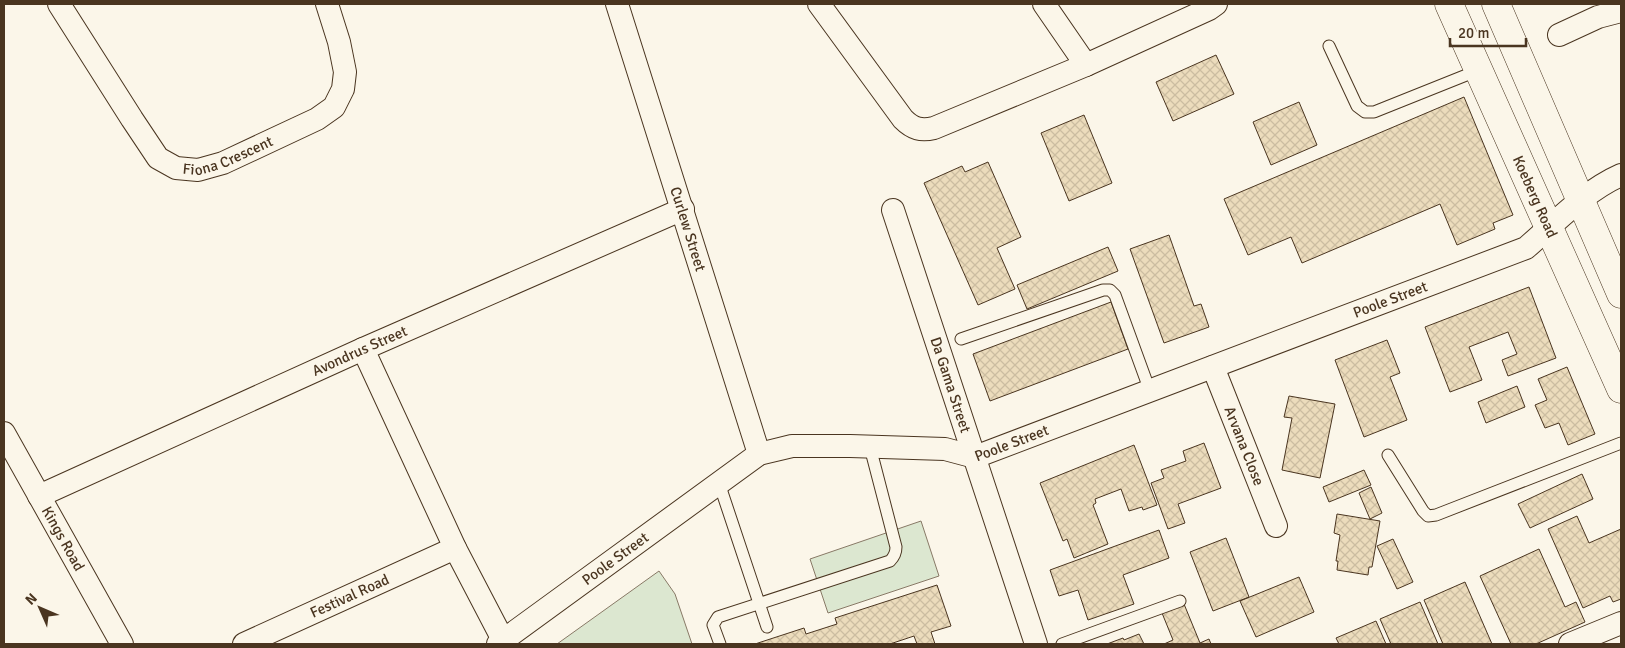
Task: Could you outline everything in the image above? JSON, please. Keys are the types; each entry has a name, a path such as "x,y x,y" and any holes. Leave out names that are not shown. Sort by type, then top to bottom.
{"main road":[{"name":"Koeberg Road","path":"1449,4 1621,389"},
{"path":"1496,4 1621,294"}],"street":[{"name":"Fiona Crescent","path":"59,4 158,158 176,168 198,170 223,163 317,119 334,107 343,89 345,72 339,42 327,4"},
{"name":"Curlew Street","path":"617,4 759,454"},
{"path":"819,4 903,119 912,127 923,130 934,128 1086,64 1209,9 1216,4"},
{"path":"1044,4 1086,64"},
{"path":"1559,35 1598,17 1621,11"},
{"name":"Poole Street","path":"501,642 759,454 792,446 870,447 945,449 975,457 1526,248 1603,183 1621,175"},
{"name":"Avondrus Street","path":"39,496 363,349 683,209"},
{"name":"Da Gama Street","path":"893,210 1036,644"},
{"path":"363,349 455,548 501,642"},
{"name":"Arvana Close","path":"1214,367 1276,526"},
{"name":"Kings Road","path":"4,433 122,644"},
{"name":"Festival Road","path":"244,644 455,548"},
{"path":"1570,644 1621,622"}],"lane":[{"path":"1329,46 1357,106 1365,112 1374,112 1479,70"},
{"path":"961,338 1104,290 1110,290 1115,295 1150,391"},
{"path":"1388,454 1428,516 1436,515 1621,443"},
{"path":"720,644 713,625 718,617 890,561 893,558 896,547 870,447"},
{"path":"719,483 767,627"},
{"path":"1062,644 1180,601"}],"green space":[{"path":"921,521 939,576 828,613 810,559"},
{"path":"659,571 675,594 692,644 557,644"}],"building":[{"path":"1216,55 1234,94 1173,121 1156,82"},
{"path":"1464,97 1513,215 1493,223 1495,229 1457,245 1440,204 1302,263 1291,237 1248,255 1224,199"},
{"path":"1299,102 1317,145 1271,165 1253,122"},
{"path":"1084,115 1112,183 1069,201 1041,133"},
{"path":"988,162 1021,237 997,248 1015,289 978,305 924,183 962,166 965,172"},
{"path":"1169,235 1194,306 1201,304 1209,327 1164,343 1130,249"},
{"path":"1108,247 1118,271 1027,309 1017,285"},
{"path":"1529,287 1556,358 1508,376 1502,360 1517,354 1508,332 1469,347 1482,380 1450,392 1425,327"},
{"path":"1111,302 1128,349 990,401 973,354"},
{"path":"1387,340 1400,373 1390,377 1407,420 1364,437 1335,360"},
{"path":"1567,367 1595,434 1568,445 1559,423 1545,428 1535,405 1547,400 1538,379"},
{"path":"1517,386 1525,407 1486,423 1478,402"},
{"path":"1289,396 1335,404 1320,478 1282,470 1292,418 1284,417"},
{"path":"1204,443 1221,488 1178,504 1185,523 1168,529 1151,483 1164,478 1161,470 1186,461 1183,451"},
{"path":"1134,445 1157,505 1143,510 1142,507 1129,511 1121,489 1095,499 1096,503 1093,505 1108,544 1074,558 1067,539 1063,541 1040,483"},
{"path":"1364,470 1371,485 1329,502 1323,487"},
{"path":"1582,474 1593,499 1530,528 1518,504"},
{"path":"1371,487 1382,513 1370,519 1359,493"},
{"path":"1337,514 1380,521 1372,567 1369,567 1368,575 1337,570 1338,561 1336,561 1340,535 1334,533"},
{"path":"1577,516 1589,543 1621,529 1621,599 1613,602 1610,596 1583,608 1548,529"},
{"path":"1159,530 1169,558 1123,575 1134,604 1088,620 1078,590 1059,596 1050,570"},
{"path":"1226,538 1249,597 1213,611 1190,552"},
{"path":"1393,539 1413,582 1397,589 1377,546"},
{"path":"1539,549 1565,607 1576,602 1585,622 1536,644 1511,644 1480,576"},
{"path":"1299,577 1314,612 1256,637 1240,601"},
{"path":"1465,582 1492,644 1443,644 1424,600"},
{"path":"937,585 951,626 931,632 935,644 917,644 914,636 890,644 755,644 804,628 806,634 837,624 835,618"},
{"path":"1420,602 1438,644 1391,644 1380,619"},
{"path":"1184,604 1200,643 1209,639 1211,644 1164,644 1173,640 1162,613"},
{"path":"1376,621 1386,644 1339,644 1336,638"},
{"path":"1139,634 1144,644 1107,644 1123,638 1124,640"}]}
